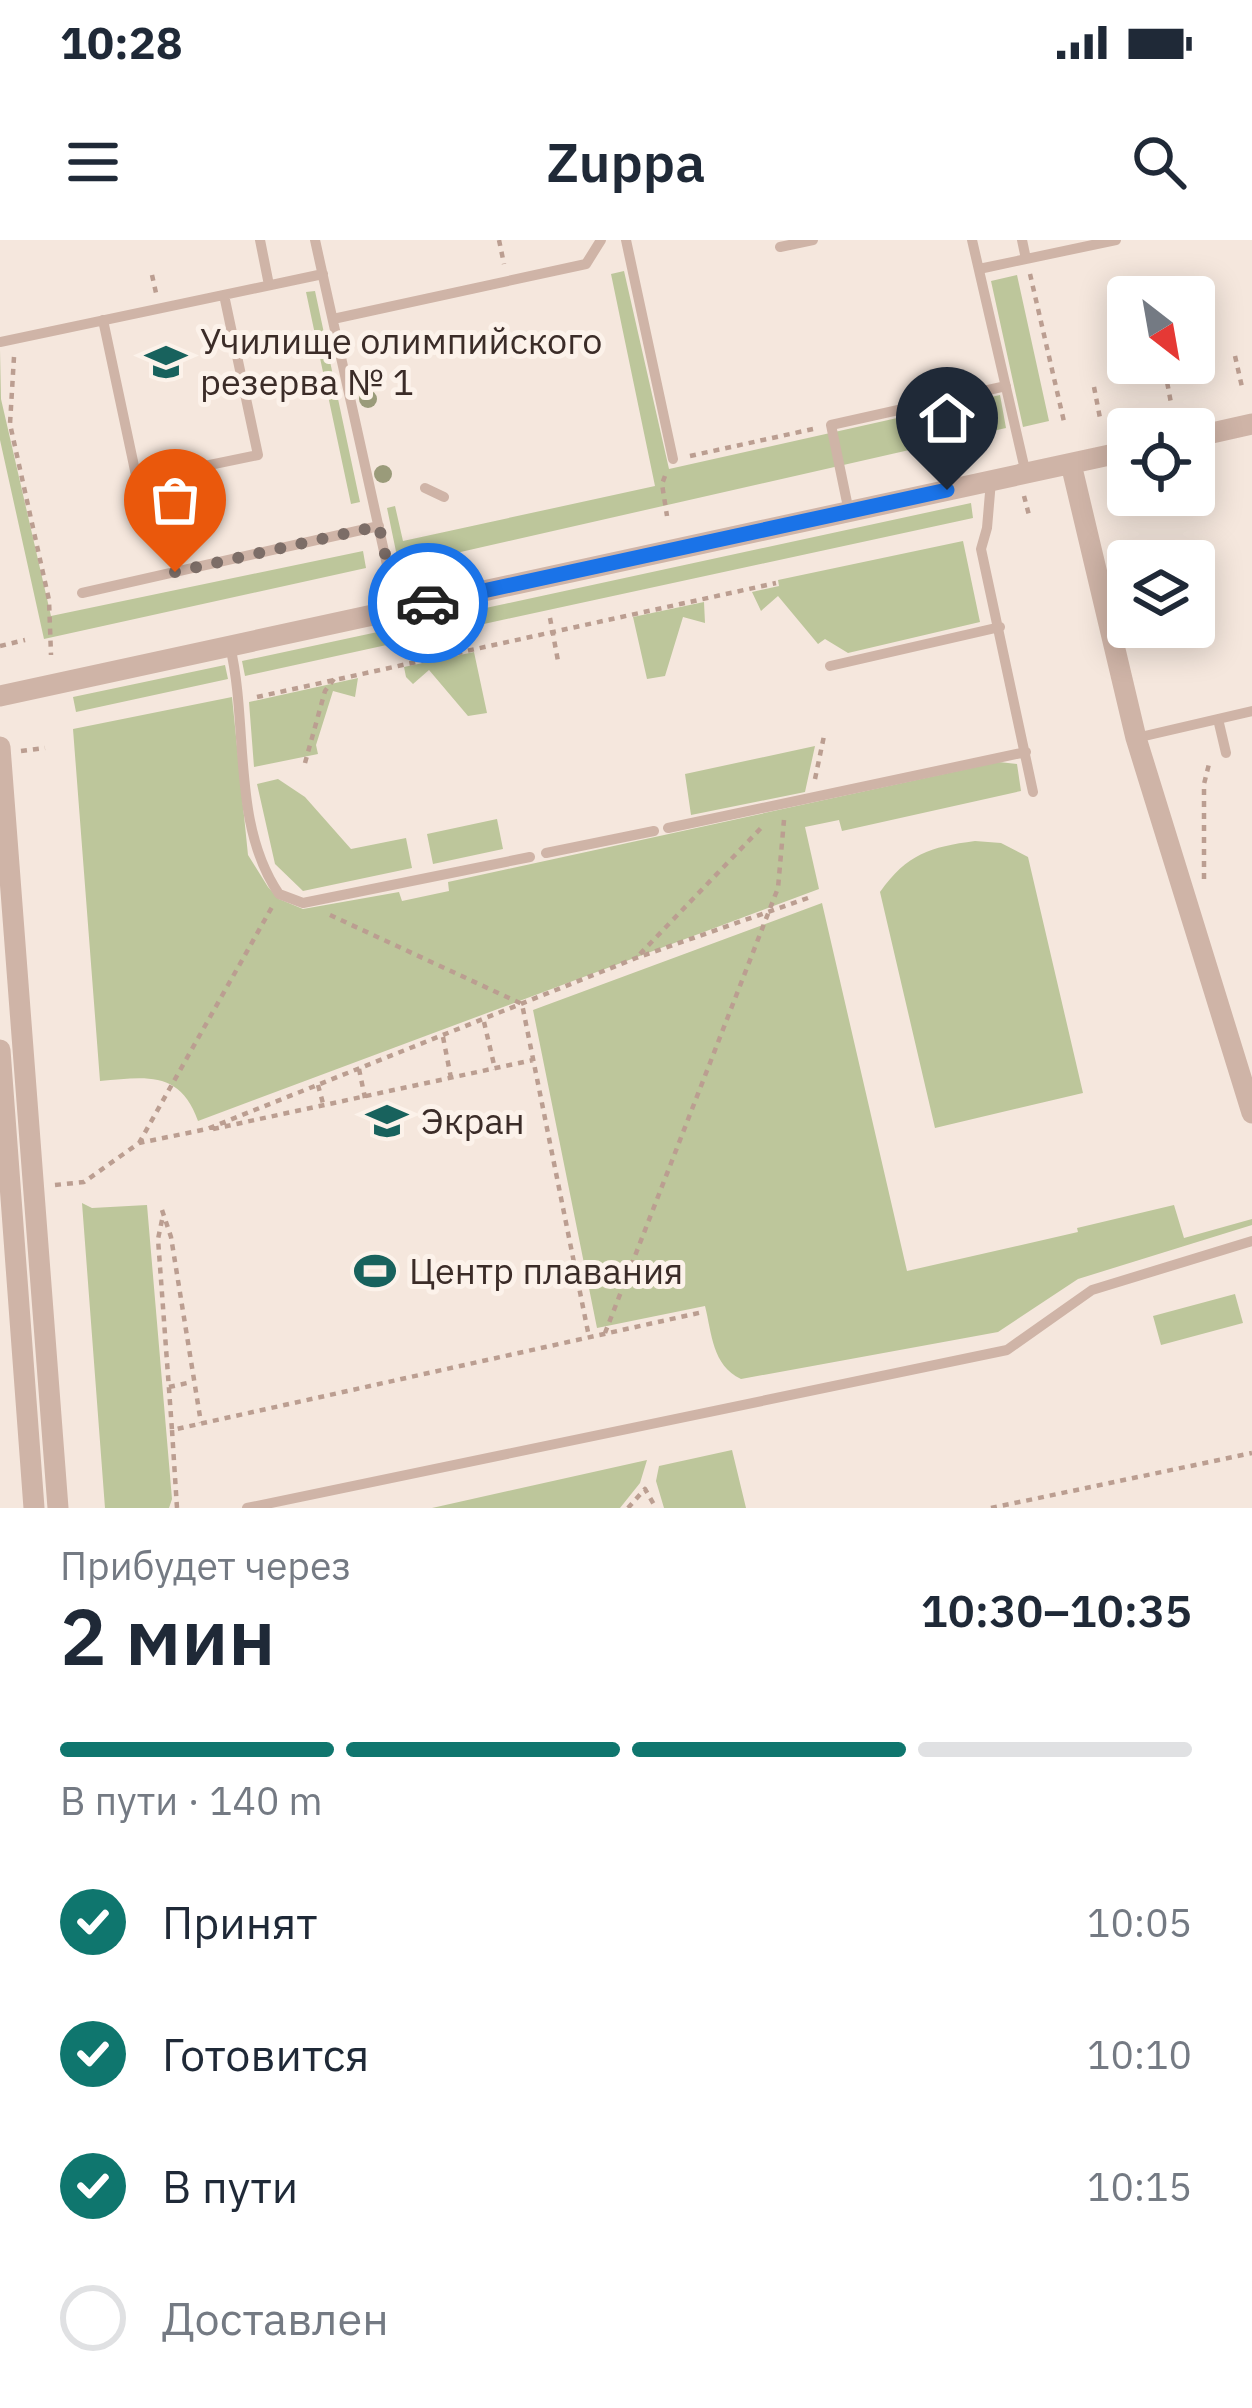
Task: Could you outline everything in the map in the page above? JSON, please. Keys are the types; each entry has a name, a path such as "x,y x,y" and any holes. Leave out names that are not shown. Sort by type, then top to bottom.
{"street":[{"path":"1215,432 1252,424"},
{"path":"0,696 991,481 1025,484 1071,464 1107,456"},
{"path":"1071,464 1136,738 1252,1113"},
{"path":"7,750 58,1508"},
{"path":"0,1050 34,1508"}],"lane":[{"path":"260,240 269,285"},
{"path":"315,240 397,610"},
{"path":"333,320 586,265 601,240"},
{"path":"626,240 673,459"},
{"path":"780,248 813,240"},
{"path":"972,240 1025,484"},
{"path":"1022,240 1026,259"},
{"path":"979,269 1116,240"},
{"path":"0,342 323,274"},
{"path":"103,320 137,480 258,454 224,295"},
{"path":"849,512 831,424 1006,386"},
{"path":"991,481 981,549 1033,792"},
{"path":"425,488 443,497"},
{"path":"82,592 379,526"},
{"path":"830,666 1000,627"},
{"path":"230,646 257,850 279,894 303,903 530,856"},
{"path":"1136,738 1252,712"},
{"path":"1218,719 1225,747"},
{"path":"668,828 1026,752"},
{"path":"546,853 653,831"},
{"path":"247,1508 1006,1350 1092,1290 1252,1241"}],"path":[{"path":"499,240 508,281"},
{"path":"1026,259 1065,426"},
{"path":"14,339 10,424 49,600 51,655"},
{"path":"1235,356 1242,387"},
{"path":"1168,384 1172,403"},
{"path":"1094,387 1100,418"},
{"path":"668,516 662,484 673,459 831,424"},
{"path":"1025,484 1030,519"},
{"path":"239,700 776,584"},
{"path":"550,618 558,661"},
{"path":"451,619 455,637"},
{"path":"0,646 25,640"},
{"path":"305,764 325,691 334,680"},
{"path":"811,796 824,736"},
{"path":"1195,895 1205,878 1204,784 1210,757 1225,747"},
{"path":"7,750 45,748"},
{"path":"604,1334 778,888 786,802"},
{"path":"636,958 786,802"},
{"path":"139,1143 279,894"},
{"path":"51,1185 84,1182 139,1143 207,1129 636,958 808,898"},
{"path":"303,903 522,1004"},
{"path":"522,1004 589,1337"},
{"path":"484,1019 495,1069"},
{"path":"442,1036 451,1078"},
{"path":"207,1129 225,1129 533,1060"},
{"path":"359,1069 365,1097"},
{"path":"318,1084 323,1107"},
{"path":"176,1508 158,1239 162,1214 171,1238 201,1423"},
{"path":"172,1430 703,1312"},
{"path":"169,1387 194,1381"},
{"path":"991,1508 1252,1453"},
{"path":"628,1508 645,1489 656,1508"}],"green space":[{"path":"624,271 669,469 1000,395 1006,428 399,566 387,508 395,506 403,541 655,486 611,274"},
{"path":"1017,275 1049,421 1023,427 991,281"},
{"path":"315,291 360,502 351,504 306,292"},
{"path":"0,350 1,399 51,616 363,551 366,568 44,639 0,440"},
{"path":"971,503 973,518 470,627 467,612"},
{"path":"963,541 980,622 848,653 825,639 818,644 778,596 761,611 752,592 779,586 778,580"},
{"path":"704,602 705,623 683,617 665,676 647,679 633,617"},
{"path":"443,618 446,632 245,676 242,661"},
{"path":"474,652 487,713 468,716 429,670 413,684 406,677 404,667"},
{"path":"225,665 228,679 76,712 73,697"},
{"path":"358,678 355,697 333,691 316,745 318,754 254,767 249,702"},
{"path":"232,697 248,855 279,899 303,909 399,892 402,901 449,891 448,882 999,762 1017,764 1021,791 842,831 839,820 805,827 819,889 198,1121 182,1093 160,1080 100,1081 73,729"},
{"path":"815,746 805,792 691,815 685,774"},
{"path":"278,779 305,797 351,849 406,838 412,868 303,891 275,864 257,784"},
{"path":"497,819 503,849 433,864 427,834"},
{"path":"975,841 1001,843 1028,857 1083,1093 935,1128 880,892 921,854"},
{"path":"822,903 907,1271 1174,1205 1184,1238 1252,1219 1252,1225 1078,1279 998,1332 741,1379 719,1357 705,1306 597,1328 533,1010"},
{"path":"82,1203 92,1208 147,1205 172,1499 169,1508 105,1508"},
{"path":"1235,1294 1243,1323 1161,1345 1153,1316"},
{"path":"732,1450 746,1508 664,1508 656,1481 659,1466"},
{"path":"647,1460 640,1483 620,1508 432,1508"}],"way so far":[{"path":"175,572 379,526 397,610 428,603"}],"place":[{"name":"Училище олимпийского резерва № 1","path":"166,362"},
{"name":"Экран","path":"387,1121"},
{"name":"Центр плавания","path":"375,1271"}],"route":[{"path":"428,603 947,490"}]}
